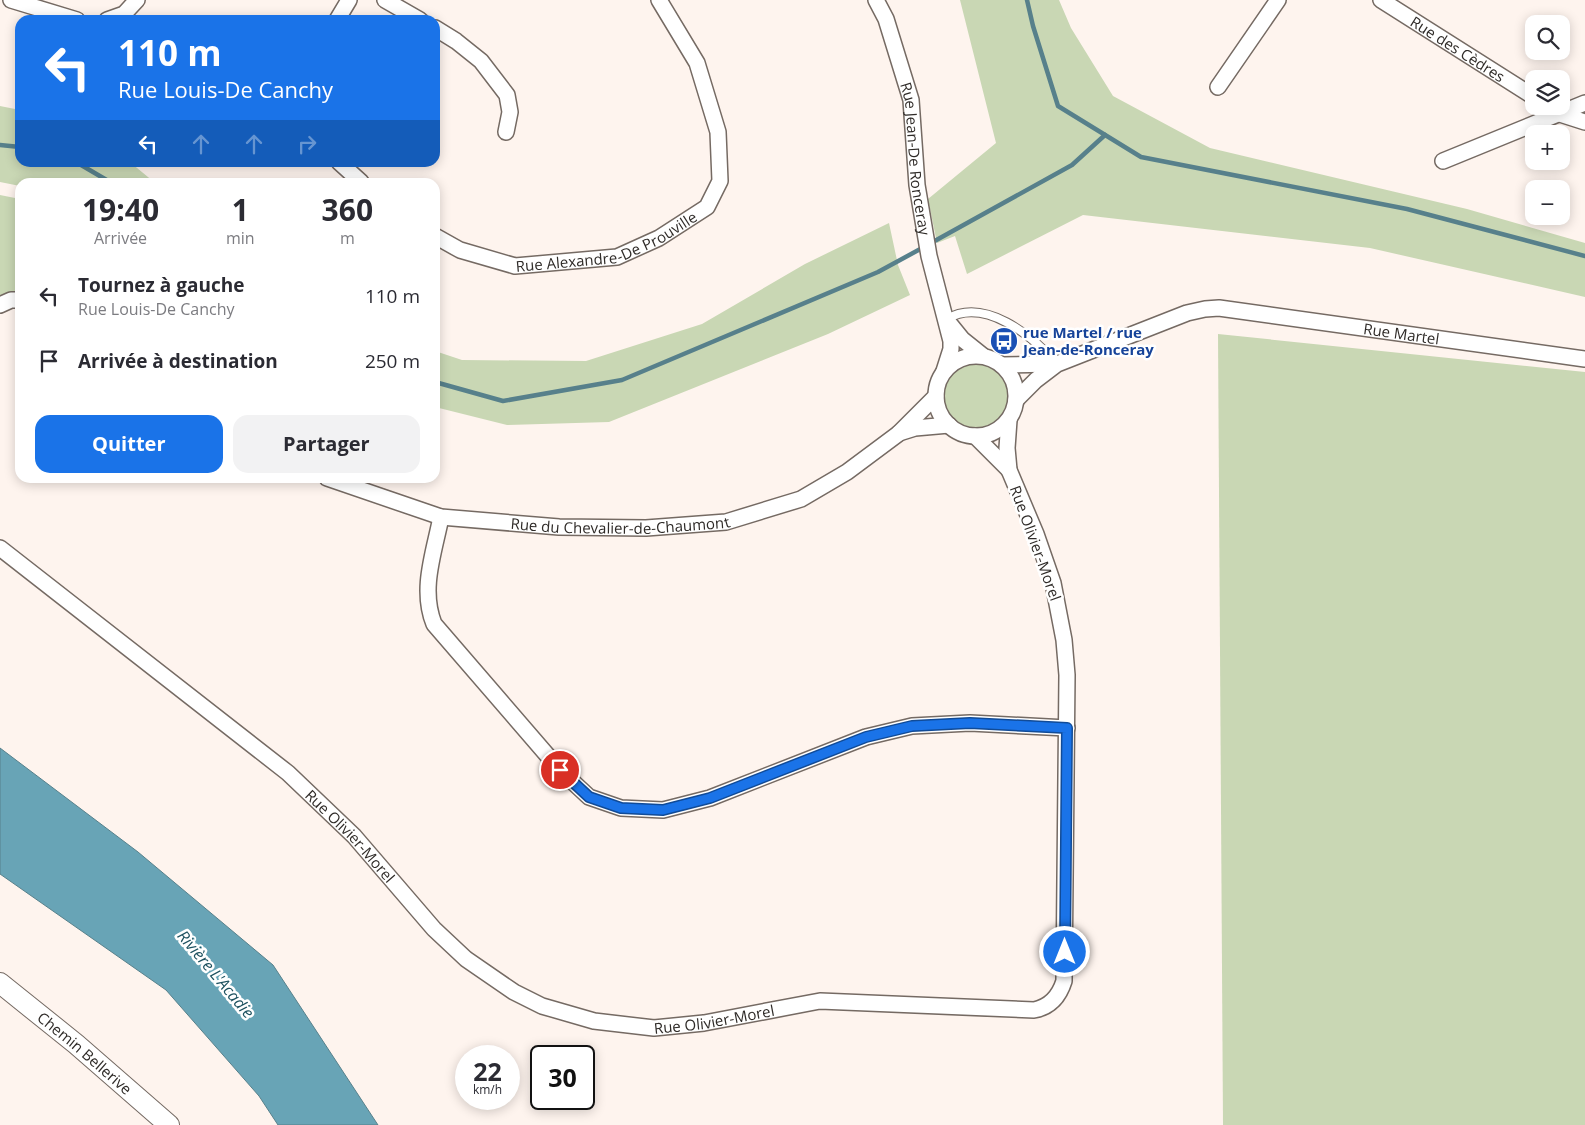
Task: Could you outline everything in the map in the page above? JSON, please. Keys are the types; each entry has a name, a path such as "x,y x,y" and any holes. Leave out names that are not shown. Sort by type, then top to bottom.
{"main road":[{"name":"Chemin Bellerive","path":"0,984 76,1044 169,1125"}],"street":[{"path":"11,0 60,15"},
{"path":"121,15 137,0"},
{"path":"340,15 350,0"},
{"path":"384,0 411,15"},
{"name":"Rue Alexandre-De Prouville","path":"440,239 460,250 516,266 616,257 659,238 707,207 720,181 718,132 697,64 658,0"},
{"name":"Rue Jean-De Ronceray","path":"876,0 886,19 911,100 917,185 930,256 947,319 951,349 944,371"},
{"path":"1218,87 1278,0"},
{"name":"Rue des Cèdres","path":"1381,0 1525,91"},
{"path":"440,31 456,40 481,61 508,95 510,112 506,132"},
{"path":"1570,106 1585,103"},
{"path":"1443,160 1543,115"},
{"path":"1567,115 1585,122"},
{"path":"344,167 357,178"},
{"path":"0,305 15,300"},
{"name":"Rue Martel","path":"1057,364 1187,313 1219,308 1585,359"},
{"name":"Rue Jean-De Ronceray","path":"947,319 962,339 982,356"},
{"path":"1002,365 1014,381 1016,400 1009,420 993,432 975,436 966,435 949,425 937,406 936,396 937,386 944,371 954,362 965,357 982,356 1002,365 1057,364"},
{"path":"1016,400 1036,380 1057,364"},
{"name":"Rue du Chevalier-de-Chaumont","path":"341,483 442,517 568,527 646,528 726,522 801,499 846,472 898,434 936,396"},
{"name":"Rue Olivier-Morel","path":"0,548 307,789 364,848 434,929 466,959 528,999 564,1013 610,1025 654,1028 687,1026 820,1000 1023,1011 1034,1010 1049,1005 1061,991 1065,971 1067,675 1059,608 1043,552 1009,470 1007,448 1009,420"},
{"name":"Rue du Chevalier-de-Chaumont","path":"898,434 915,428 949,425"},
{"name":"Rue Olivier-Morel","path":"975,436 1009,470"},
{"path":"442,517 426,592 428,608 434,624 560,770 589,797 621,808 663,810 710,798 866,737 912,726 970,723 1067,728"}],"lane":[{"path":"947,319 958,312 970,312 1002,321 1033,338 1057,364"}],"green space":[{"path":"960,0 1059,0 1071,28 1113,96 1210,148 1467,209 1585,243 1585,297 1370,248 1083,215 967,274 955,236 937,243 928,199 996,143"},
{"path":"0,106 15,109 15,167 136,167 149,178 15,178 15,185 0,182"},
{"path":"0,195 15,198 15,301 0,305"},
{"path":"889,223 898,265 910,295 828,334 609,422 507,425 440,408 440,353 462,360 586,361 702,324 805,264"},
{"path":"1218,334 1585,372 1585,1125 1223,1125"},
{"path":"974,363 987,366 998,373 1005,384 1008,397 1005,410 998,421 987,428 974,431 961,428 950,421 943,410 940,397 943,384 950,373 961,366"}],"water":[{"name":"Rivière L'Acadie","path":"0,748 138,852 273,965 378,1125 278,1125 259,1096 166,990 0,874"}],"waterway":[{"path":"1027,0 1033,26 1058,106 1141,157 1407,209 1585,256"},
{"path":"931,243 1072,165 1105,135"},
{"path":"0,145 15,146"},
{"path":"84,167 103,178"},
{"path":"440,383 503,401 622,380 878,272 924,247"}],"place":[{"name":"rue Martel / rue Jean-de-Ronceray","path":"1004,341"}],"route":[{"path":"560,770 589,797 621,808 663,810 710,798 866,737 912,726 970,723 1067,728 1065,952"}]}
